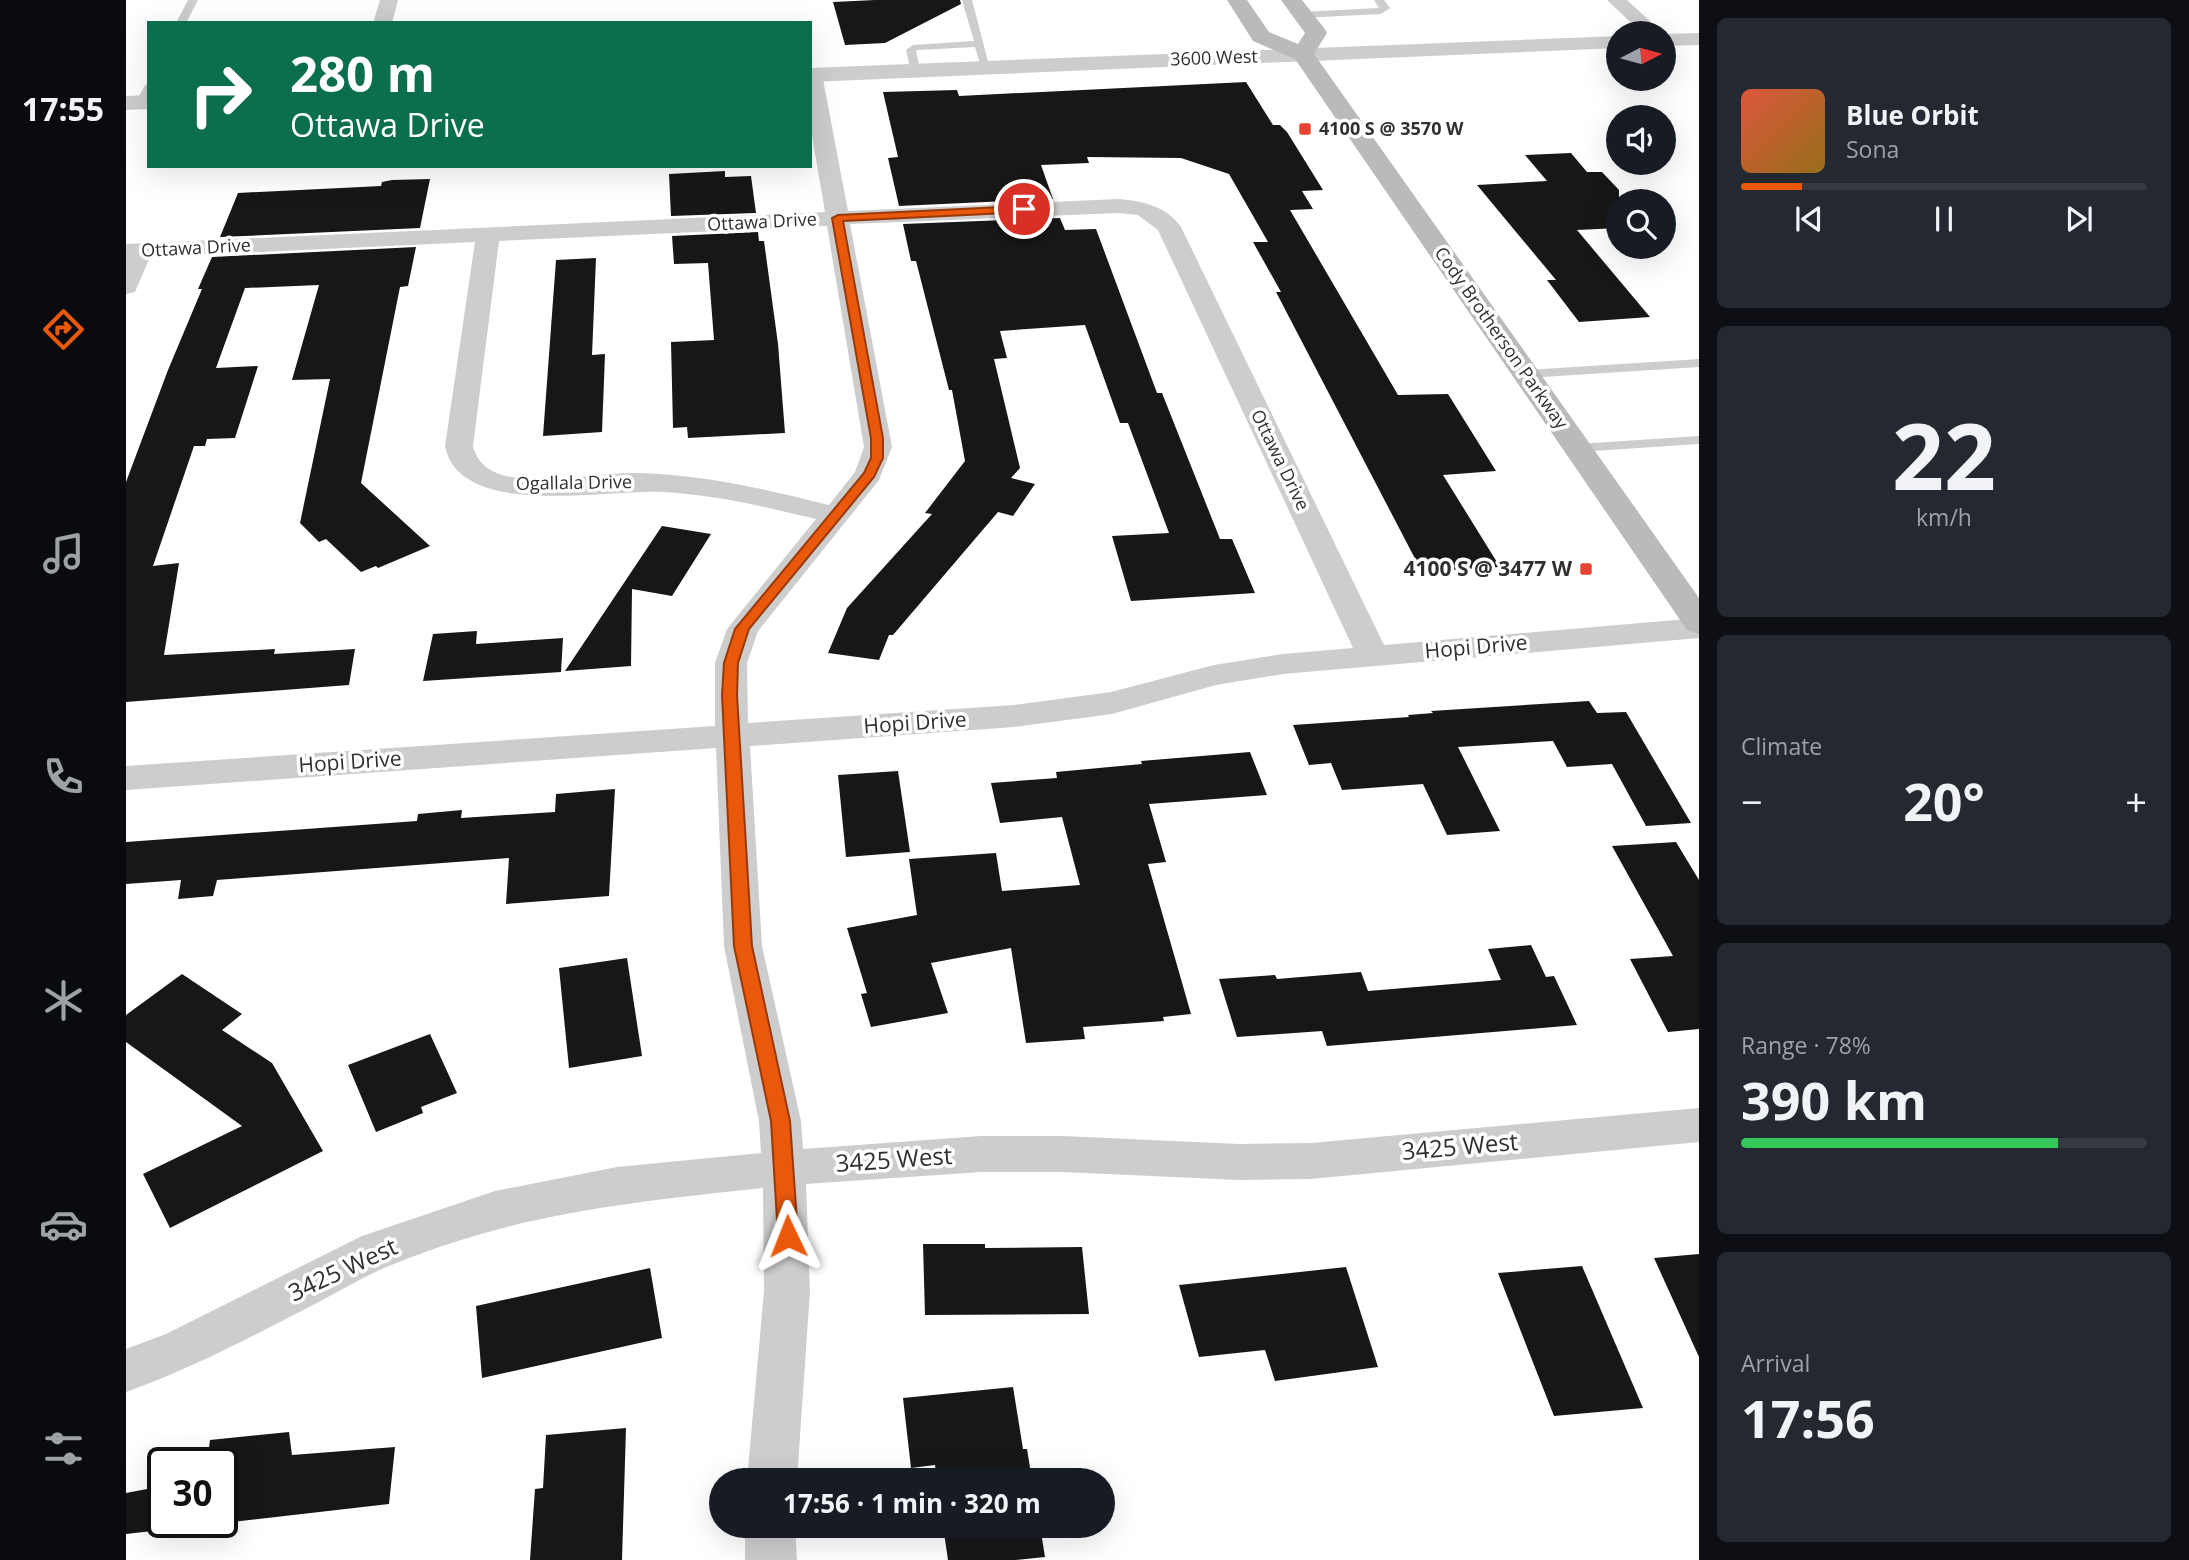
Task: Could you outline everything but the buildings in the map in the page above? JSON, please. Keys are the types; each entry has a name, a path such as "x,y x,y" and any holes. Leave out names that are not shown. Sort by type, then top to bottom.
{"main road":[{"path":"1237,0 1261,36 1303,54 1316,33 1297,7"},
{"name":"Cody Brotherson Parkway","path":"1303,54 1699,623"}],"street":[{"path":"383,21 389,0"},
{"path":"1616,0 1640,21"},
{"path":"1676,39 1699,38"},
{"name":"3600 West","path":"812,75 1606,42"},
{"path":"773,1468 788,1226 775,1088 743,946 731,663 737,639 834,514 870,474 878,447 812,80"},
{"name":"Ottawa Drive","path":"134,251 1116,205 1146,209 1164,220 1373,655"},
{"name":"Ogallala Drive","path":"488,234 459,446 463,462 473,472 490,480 521,486 635,482 699,485 759,495 834,514"},
{"path":"126,287 134,251"},
{"name":"Hopi Drive","path":"126,778 1050,713 1112,703 1248,669 1373,655 1699,628"},
{"name":"3425 West","path":"126,1371 183,1349 378,1250 495,1210 617,1185 784,1168 939,1156 1022,1153 1277,1163 1699,1125"},
{"path":"770,1538 771,1560"}],"lane":[{"path":"182,21 192,0"},
{"path":"967,0 985,67"},
{"path":"1297,7 1381,11 1385,8 1379,0"},
{"path":"915,70 911,50 916,47 979,44"},
{"path":"1527,374 1699,363"},
{"path":"1578,448 1699,440"}],"place":[{"name":"4100 S @ 3570 W","path":"1305,129"},
{"name":"4100 S @ 3477 W","path":"1586,569"}],"route":[{"path":"788,1236 775,1088 750,987 743,946 730,695 731,663 737,639 743,629 834,514 870,474 877,458 877,438 838,218 1024,209"}]}
